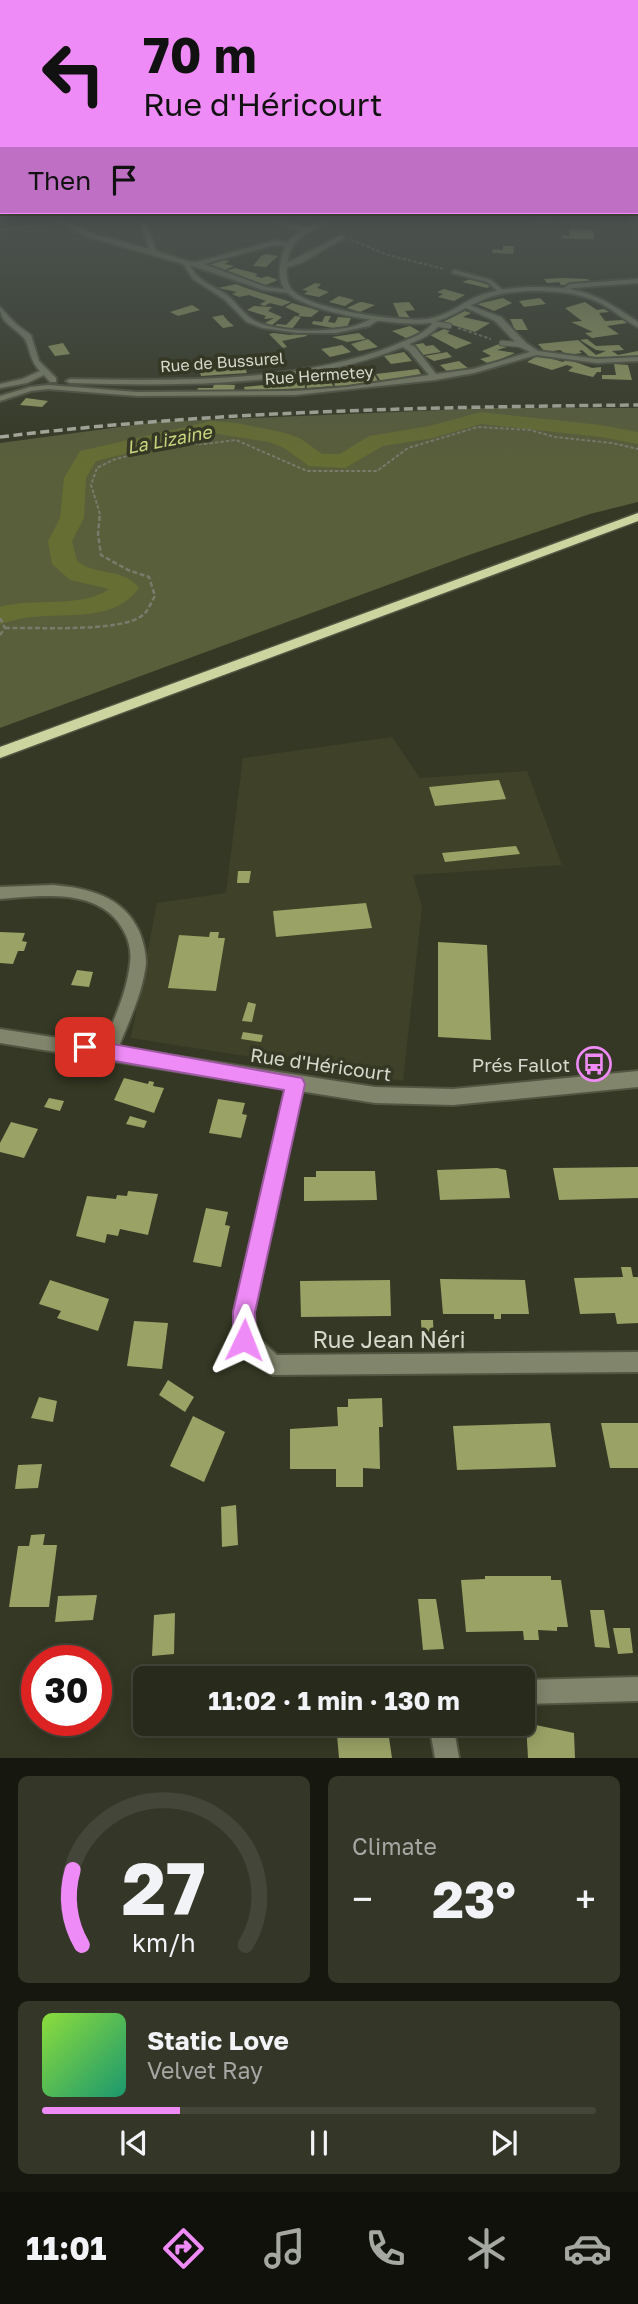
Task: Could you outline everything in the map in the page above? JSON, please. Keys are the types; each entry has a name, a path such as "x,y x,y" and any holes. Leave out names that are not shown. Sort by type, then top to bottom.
{"main road":[{"path":"0,753 638,517"}],"street":[{"path":"232,302 252,322 293,331 352,329 370,325 376,319"},
{"path":"316,302 376,319 407,323 434,322 472,302"},
{"path":"603,302 638,326"},
{"path":"464,305 498,319 523,345 536,353"},
{"path":"0,309 13,327 28,337 35,362 43,373 53,380"},
{"name":"Rue de Bussurel","path":"0,388 53,380 136,382 262,374 354,360 404,344 434,329 434,322"},
{"path":"404,344 412,349 435,378"},
{"name":"Rue Hermetey","path":"0,399 30,389 48,387 137,394 282,393 348,389 474,372 536,353 597,361 638,359"},
{"path":"0,388 43,373"},
{"path":"0,893 43,890 74,892 100,900 122,912 134,936 138,961 125,1012 109,1051"},
{"name":"Rue d'Héricourt","path":"0,1036 109,1051 295,1084 375,1095 453,1097 638,1079"},
{"name":"Rue Jean Néri","path":"295,1084 244,1312 244,1340 273,1365 638,1362"},
{"path":"535,1692 638,1689"},
{"path":"443,1736 447,1758"}],"lane":[{"path":"434,322 449,326"},
{"path":"502,343 523,345"}],"path":[{"path":"449,326 502,343"},
{"path":"5,628 123,624 144,615 155,596 149,577 128,570 101,555 97,534 100,511 91,485 97,468 145,450 169,444 236,440 307,471 326,473 377,471 408,448 478,427 530,430 555,437 612,443 638,449"},
{"path":"0,618 5,628 0,635"}],"shaded area":[{"path":"488,408 638,408 638,502 590,514 469,555 0,728 0,443 157,422"},
{"path":"392,737 420,778 527,771 562,865 413,875 422,907 403,1081 131,1038 157,903 226,893 243,758"}],"building":[{"path":"264,302 291,302 282,306 260,304"},
{"path":"329,302 351,302 345,306"},
{"path":"360,302 375,305 360,312 347,308"},
{"path":"409,302 415,310 405,311 410,318 400,319 393,303"},
{"path":"485,302 512,303 494,311 477,304"},
{"path":"520,302 546,304 524,307"},
{"path":"585,302 597,310 604,309 609,312 599,313 605,321 623,320 627,323 607,326 619,334 592,338 585,333 593,332 571,322 582,321 565,308"},
{"path":"292,303 319,311 311,317 298,316 300,314 285,307"},
{"path":"192,305 200,310 178,316 170,312"},
{"path":"254,306 272,307 268,311 282,317 271,326 263,324 274,318 264,319 266,316 247,310"},
{"path":"465,311 471,313 463,317 490,323 475,332 443,322"},
{"path":"223,315 234,326 223,328 212,317"},
{"path":"295,316 301,317 292,329 274,327 277,324 286,325"},
{"path":"325,316 331,316 328,322 335,323 338,317 351,318 347,327 333,328 312,324 313,321 322,322"},
{"path":"510,319 522,319 528,330 515,330"},
{"path":"410,326 422,333 406,338 392,331"},
{"path":"444,329 450,331 447,333 472,343 456,349 430,335"},
{"path":"305,333 307,336 282,341 287,347 283,348 269,334"},
{"path":"359,333 366,339 347,342 332,337"},
{"path":"368,339 378,347 359,351 351,344"},
{"path":"587,339 596,346 619,345 624,350 612,351 618,355 638,351 638,357 592,359 582,350 579,351 582,353 567,355 560,350 545,352 538,344 578,340 596,355 606,351 596,350 580,340"},
{"path":"63,343 70,354 55,356 48,346"},
{"path":"423,343 426,346 433,345 441,352 423,355 413,345"},
{"path":"499,344 507,347 497,350 515,353 489,364 480,359 491,356 482,351"},
{"path":"342,345 351,352 330,357 321,349"},
{"path":"404,352 412,361 391,364 384,356"},
{"path":"447,352 452,357 434,361 425,356"},
{"path":"539,355 563,362 567,359 592,368 601,367 601,372 597,372 593,377 568,371 573,367 567,365 552,370 527,362"},
{"path":"459,361 469,369 449,373 440,365"},
{"path":"614,364 628,365 632,380 602,379 602,375 616,375"},
{"path":"220,368 245,368 247,373 201,376 200,372"},
{"path":"418,369 421,374 391,380 380,380 376,374"},
{"path":"372,371 378,381 335,386 332,376 354,377 369,375 367,372"},
{"path":"324,377 330,379 333,386 307,388 306,380"},
{"path":"304,381 305,388 245,391 244,387"},
{"path":"214,384 235,385 234,391 197,391 198,388 213,388"},
{"path":"26,398 48,401 42,407 20,405"},
{"path":"499,780 506,799 435,806 429,787"},
{"path":"516,846 520,854 445,862 442,853"},
{"path":"238,871 251,871 249,883 237,883"},
{"path":"366,903 372,928 276,937 273,911"},
{"path":"0,932 25,933 22,941 27,942 24,951 18,951 13,964 0,963"},
{"path":"210,932 219,932 218,938 225,938 216,991 168,988 179,935 209,937"},
{"path":"438,942 487,945 491,1040 438,1037"},
{"path":"77,970 93,972 89,987 71,985"},
{"path":"248,1002 256,1004 252,1022 242,1021"},
{"path":"243,1032 263,1035 261,1042 241,1039"},
{"path":"124,1078 148,1084 149,1081 154,1082 153,1086 164,1088 154,1113 114,1100"},
{"path":"49,1098 64,1101 60,1111 44,1107"},
{"path":"218,1099 245,1103 242,1114 247,1115 241,1138 209,1133"},
{"path":"130,1116 147,1121 144,1128 126,1124"},
{"path":"11,1122 38,1129 24,1158 0,1152 0,1143"},
{"path":"638,1167 638,1198 559,1200 553,1168"},
{"path":"437,1170 506,1170 510,1198 440,1200"},
{"path":"316,1171 375,1171 377,1200 304,1201 304,1177 316,1177"},
{"path":"128,1191 158,1194 148,1235 120,1229 118,1236 107,1234 105,1243 76,1236 87,1196 116,1199 117,1195 127,1196"},
{"path":"206,1208 228,1212 225,1225 230,1226 221,1267 193,1262"},
{"path":"621,1267 631,1267 633,1277 638,1277 638,1323 617,1324 615,1313 580,1314 574,1278 623,1277"},
{"path":"440,1279 525,1280 529,1314 501,1314 501,1319 494,1319 494,1314 443,1314"},
{"path":"50,1280 109,1299 98,1331 57,1318 61,1311 39,1304"},
{"path":"390,1280 391,1316 301,1317 300,1281"},
{"path":"421,1320 433,1320 434,1344 422,1344"},
{"path":"134,1321 168,1323 162,1369 127,1366"},
{"path":"168,1380 194,1397 185,1412 159,1395"},
{"path":"39,1397 57,1401 53,1422 31,1418"},
{"path":"382,1398 383,1427 379,1427 380,1469 363,1468 363,1487 336,1487 336,1469 290,1469 290,1429 338,1426 337,1407 348,1407 348,1399"},
{"path":"193,1416 225,1432 204,1482 170,1466"},
{"path":"550,1423 556,1467 457,1470 453,1426"},
{"path":"601,1423 638,1423 638,1468 610,1468"},
{"path":"42,1464 38,1488 15,1489 18,1465"},
{"path":"236,1505 238,1545 222,1547 221,1507"},
{"path":"45,1534 43,1545 57,1545 49,1607 9,1607 18,1546 29,1546 31,1535"},
{"path":"485,1576 551,1576 551,1580 561,1580 568,1627 557,1627 557,1631 538,1630 539,1640 524,1640 523,1631 466,1632 461,1580 485,1579"},
{"path":"97,1595 93,1620 55,1622 58,1596"},
{"path":"418,1599 436,1599 444,1649 423,1650"},
{"path":"590,1610 604,1610 610,1648 595,1647"},
{"path":"175,1613 174,1654 152,1656 154,1615"},
{"path":"613,1628 630,1628 633,1653 618,1654"},
{"path":"535,1725 574,1733 575,1758 528,1758 527,1736 535,1736"},
{"path":"337,1736 389,1736 392,1758 339,1758"}],"waterway":[{"name":"La Lizaine","path":"0,616 17,611 98,604 126,588 119,583 79,574 65,564 60,541 72,518 75,478 88,456 211,427 274,437 292,443 317,461 345,461 377,441 433,432 481,418 601,431 638,438"}],"railway":[{"path":"0,437 159,421 318,412 638,405"}],"place":[{"name":"Prés Fallot","path":"594,1064"}],"route":[{"path":"85,1047 295,1084 244,1312 244,1340"}]}
